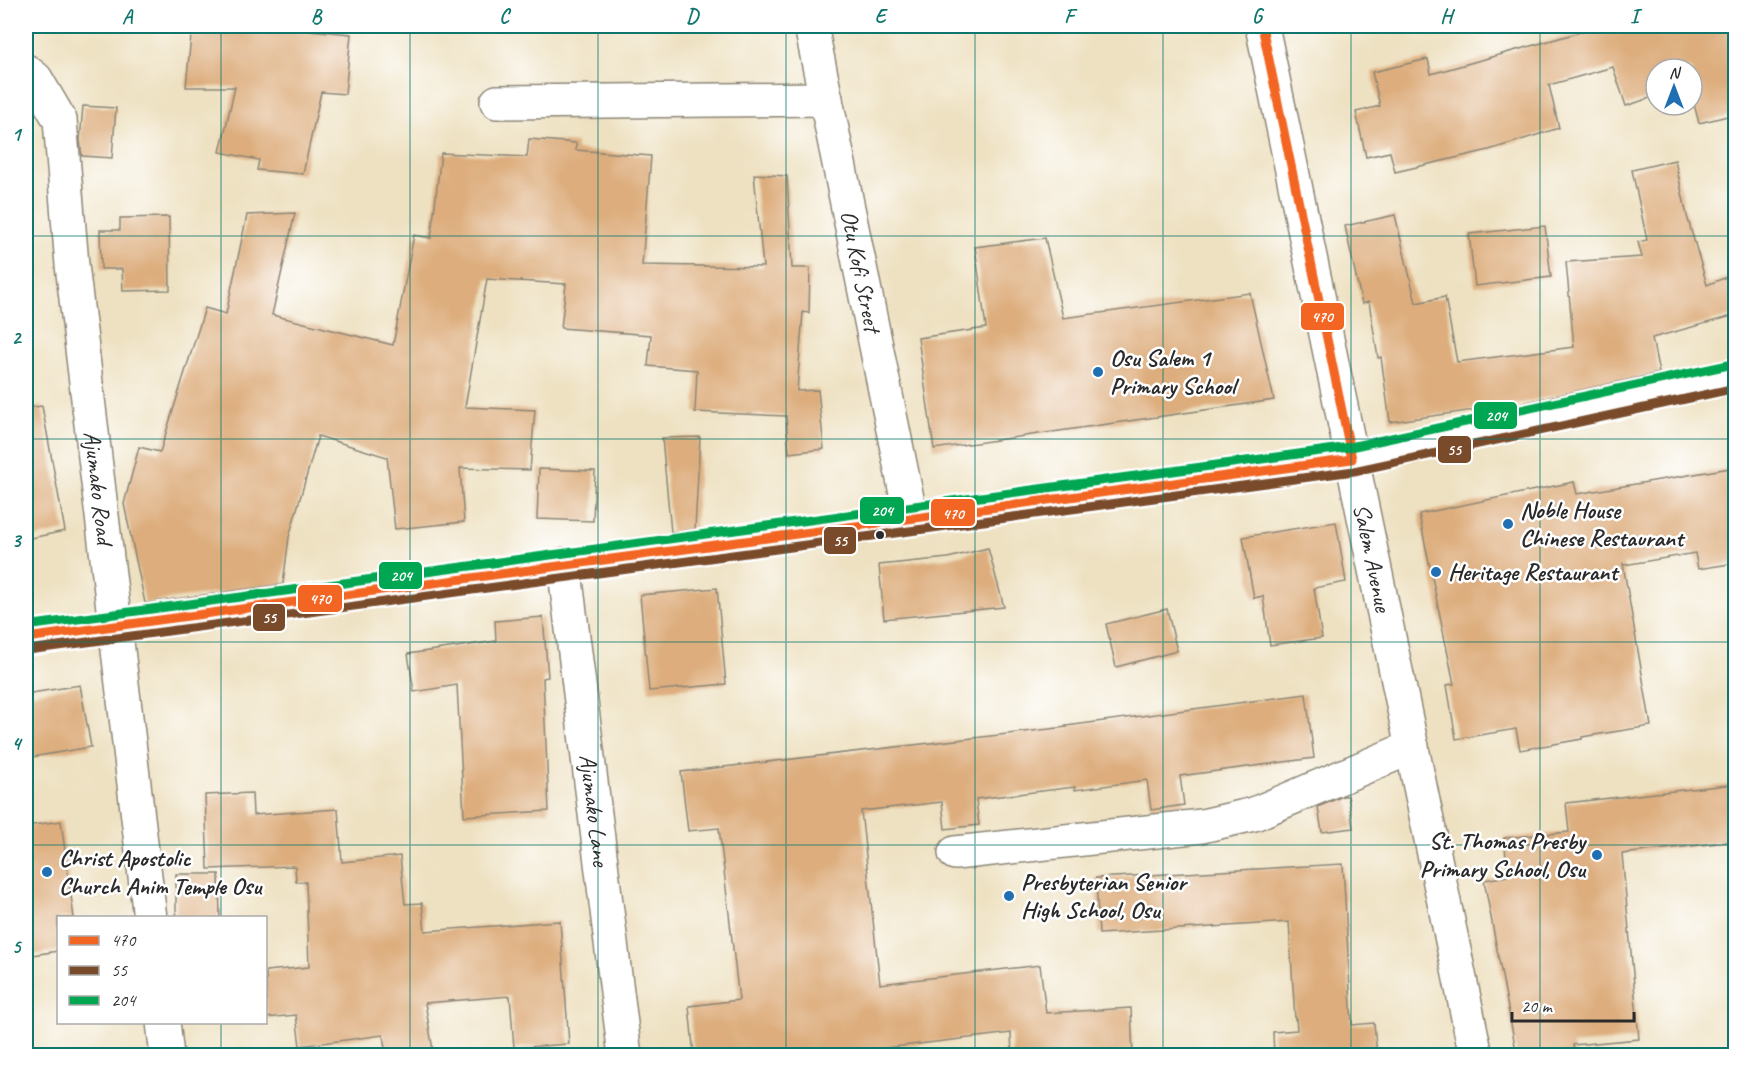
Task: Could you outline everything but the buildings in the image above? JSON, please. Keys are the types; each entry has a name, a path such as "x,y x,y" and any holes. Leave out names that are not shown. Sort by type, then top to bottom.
{"street":[{"name":"Otu Kofi Street","path":"811,26 911,518"},
{"name":"Salem Avenue","path":"1262,26 1476,1056"},
{"name":"Ajumako Road","path":"26,70 36,79 60,120 72,265 150,916"},
{"path":"497,102 826,99"},
{"path":"26,638 1352,459 1736,376"},
{"name":"Ajumako Lane","path":"564,564 625,1056"},
{"path":"955,853 1213,823 1254,814 1412,747"},
{"path":"163,1024 167,1056"}],"transit line":[{"name":"470","path":"26,638 1352,459 1262,26"},
{"name":"204","path":"26,626 1350,447 1733,364"},
{"name":"55","path":"28,650 1354,471 1736,388"}],"place":[{"name":"Osu Salem 1 Primary School","path":"1098,372"},
{"name":"Noble House Chinese Restaurant","path":"1508,524"},
{"name":"Heritage Restaurant","path":"1436,572"},
{"name":"St. Thomas Presby Primary School, Osu","path":"1597,855"},
{"name":"Christ Apostolic Church Anim Temple Osu","path":"47,872"},
{"name":"Presbyterian Senior High School, Osu","path":"1009,896"}]}
